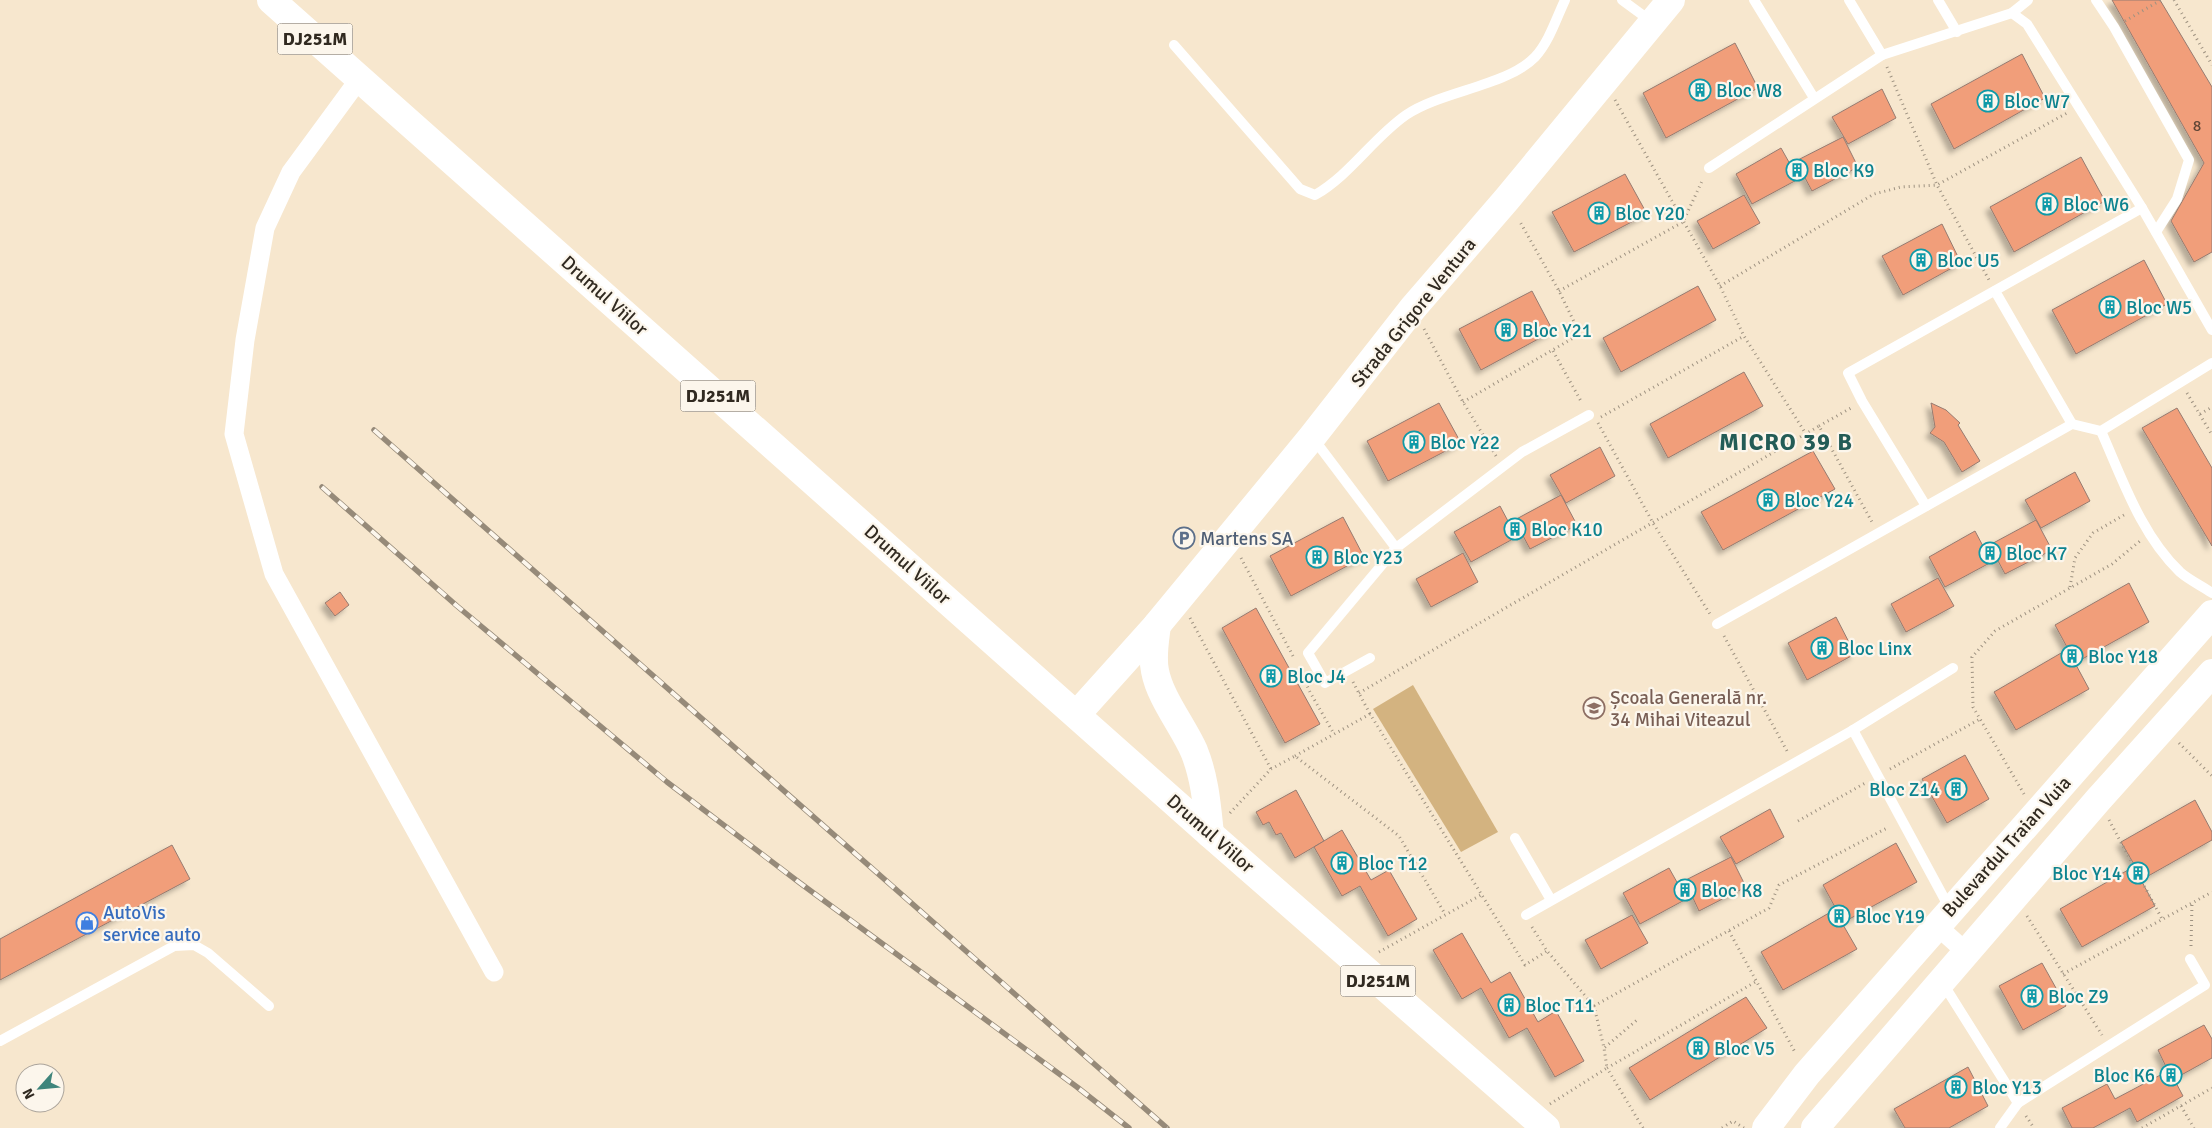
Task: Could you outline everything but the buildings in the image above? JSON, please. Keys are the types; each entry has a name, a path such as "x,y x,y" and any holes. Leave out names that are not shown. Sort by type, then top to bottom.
{"main road":[{"name":"Drumul Viilor","path":"271,0 1210,834 1538,1122"},
{"name":"Strada Grigore Ventura","path":"1077,714 1157,625 1312,437 1413,308 1605,82 1671,0"},
{"name":"Bulevardul Traian Vuia","path":"1766,1128 1807,1074 2212,614"},
{"path":"1157,625 1154,650 1155,673 1171,710 1193,750 1204,778 1210,834"},
{"name":"Bulevardul Traian Vuia","path":"1816,1128 2162,726 2212,673"}],"street":[{"path":"360,78 291,172 265,228 245,340 234,434 274,574 494,972"},
{"path":"1943,918 1966,952"}],"lane":[{"path":"1174,46 1300,189 1315,195 1327,188 1385,132 1408,114 1431,102 1513,72 1535,58 1548,38 1565,0"},
{"path":"1622,0 1653,23"},
{"path":"1754,0 1814,98"},
{"path":"1849,0 1882,55"},
{"path":"1938,0 1956,32"},
{"path":"1709,168 1882,55 2012,13 2028,0"},
{"path":"2096,0 2114,27 2189,160 2177,199 2156,232"},
{"path":"2012,13 2027,24 2142,208 2212,330"},
{"path":"1926,506 1862,401 1848,373 2142,208"},
{"path":"1995,292 2072,424"},
{"path":"1717,624 2072,424 2101,431 2212,363"},
{"path":"1370,658 1325,683 1308,653 1396,548 1522,452 1589,414"},
{"path":"2101,431 2136,508 2150,533 2180,572 2212,593"},
{"path":"1312,437 1396,548"},
{"path":"1526,916 1551,900 1853,730 1953,668"},
{"path":"1853,730 1903,820 1943,918"},
{"path":"1514,838 1551,900"},
{"path":"0,1041 174,946 194,945 208,953 269,1006"},
{"path":"2000,1128 2018,1103 2204,985 2190,959"},
{"path":"1941,981 2018,1103"}],"path":[{"path":"2114,27 2161,0"},
{"path":"2176,1 2212,65"},
{"path":"1882,55 1937,185 1995,292"},
{"path":"1605,82 1682,222 1720,286 1744,336 1806,434"},
{"path":"1720,286 1874,194 1901,187 1937,185 2078,107"},
{"path":"1559,291 1682,222 1709,168"},
{"path":"1463,402 1580,334 1559,291 1507,198"},
{"path":"1413,308 1463,402 1503,467"},
{"path":"1744,336 1596,420 1653,522 1717,624 1793,763"},
{"path":"1553,351 1589,414"},
{"path":"2180,382 2212,435"},
{"path":"1359,693 1862,401"},
{"path":"2200,414 2212,407"},
{"path":"1819,426 1879,533"},
{"path":"2070,588 2075,558 2093,533 2136,508"},
{"path":"2035,814 1973,707 1972,657 1995,631 2112,564 2150,533"},
{"path":"1230,536 1295,660"},
{"path":"1180,597 1271,769"},
{"path":"1299,668 1310,692 1334,734"},
{"path":"1348,671 1370,714 1525,965 1547,951"},
{"path":"1210,834 1271,769 1370,714"},
{"path":"2162,726 2212,776"},
{"path":"1294,756 1400,836 1445,914"},
{"path":"2098,800 2162,919"},
{"path":"1594,1006 1770,908 1778,885 1903,820"},
{"path":"2063,974 2212,892"},
{"path":"1359,964 1481,894"},
{"path":"2015,896 2110,1046"},
{"path":"2190,959 2192,903"},
{"path":"1526,916 1547,951 1594,1006 1607,1068 1643,1128"},
{"path":"1729,931 1807,1074"},
{"path":"1538,1122 1607,1068 1757,981"},
{"path":"1604,1048 1637,1020"},
{"path":"2142,1128 2212,1088"},
{"path":"2181,1106 2194,1128"},
{"path":"1722,1128 1733,1121 1744,1128"}],"shaded area":[{"path":"1413,685 1498,832 1461,852 1373,709"}],"railway":[{"path":"374,430 1167,1128"},
{"path":"322,487 457,606 667,782 800,883 1077,1087 1129,1128"}],"place":[{"name":"Bloc W8","path":"1700,90"},
{"name":"Bloc W7","path":"1988,101"},
{"name":"Bloc K9","path":"1797,170"},
{"name":"Bloc W6","path":"2047,204"},
{"name":"Bloc Y20","path":"1599,213"},
{"name":"Bloc U5","path":"1921,260"},
{"name":"Bloc W5","path":"2110,307"},
{"name":"Bloc Y21","path":"1506,330"},
{"name":"Bloc Y22","path":"1414,442"},
{"name":"Bloc Y24","path":"1768,500"},
{"name":"Bloc K10","path":"1515,529"},
{"name":"Martens SA","path":"1184,538"},
{"name":"Bloc K7","path":"1990,553"},
{"name":"Bloc Y23","path":"1317,557"},
{"name":"Bloc Linx","path":"1822,648"},
{"name":"Bloc Y18","path":"2072,656"},
{"name":"Bloc J4","path":"1271,676"},
{"name":"Școala Generală nr. 34 Mihai Viteazul","path":"1594,708"},
{"name":"Bloc Z14","path":"1956,789"},
{"name":"Bloc T12","path":"1342,863"},
{"name":"Bloc Y14","path":"2138,873"},
{"name":"Bloc K8","path":"1685,890"},
{"name":"Bloc Y19","path":"1839,916"},
{"name":"AutoVis service auto","path":"87,923"},
{"name":"Bloc Z9","path":"2032,996"},
{"name":"Bloc T11","path":"1509,1005"},
{"name":"Bloc V5","path":"1698,1048"},
{"name":"Bloc K6","path":"2171,1075"},
{"name":"Bloc Y13","path":"1956,1087"}],"district":[{"name":"MICRO 39 B","path":"1786,442"}]}
